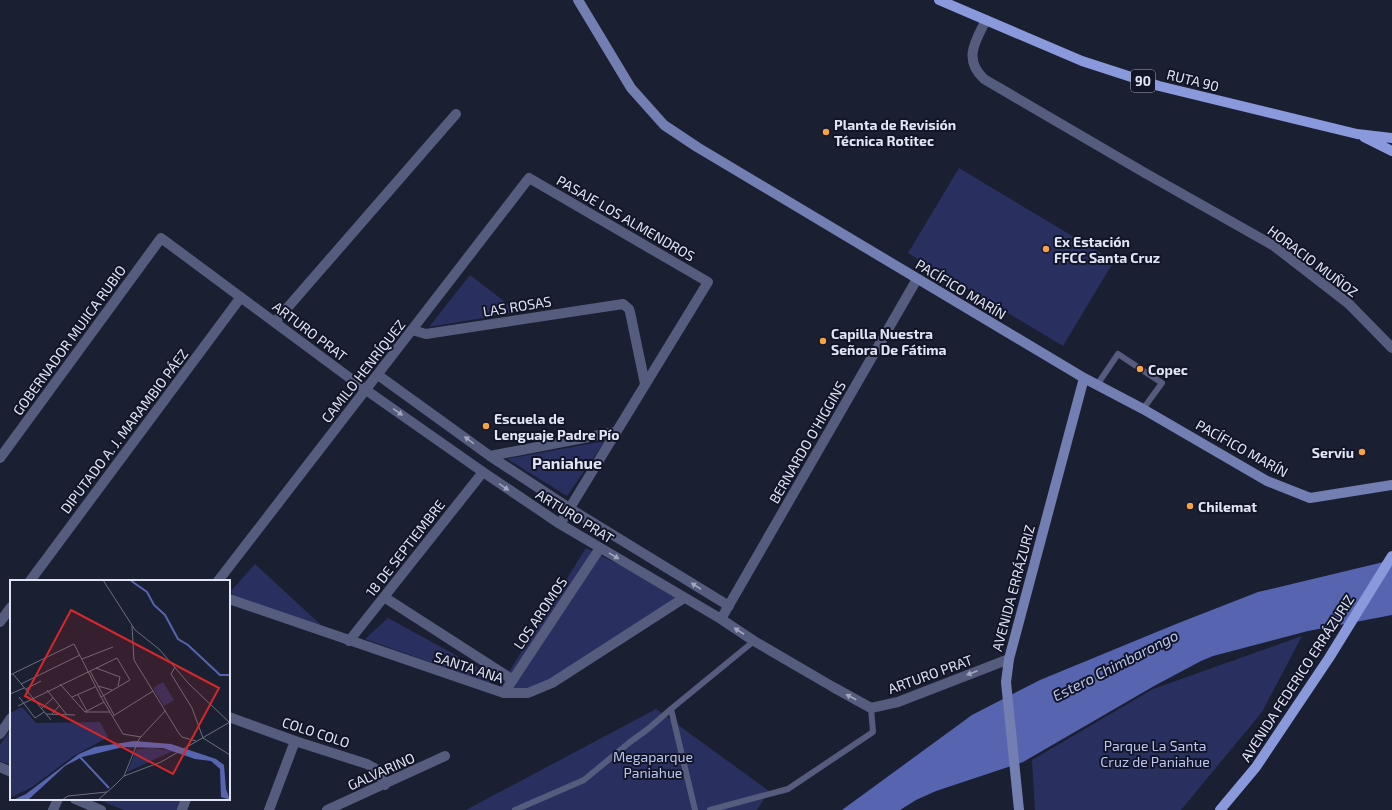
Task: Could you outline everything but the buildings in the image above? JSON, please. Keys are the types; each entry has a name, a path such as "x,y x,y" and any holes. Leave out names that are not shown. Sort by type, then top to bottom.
{"main road":[{"name":"RUTA 90","path":"939,0 1082,61 1159,86 1357,134 1392,138"},
{"name":"RUTA 90","path":"1357,134 1392,151"},
{"name":"AVENIDA FEDERICO ERRÁZURIZ","path":"1220,810 1256,767 1329,658 1392,556"}],"street":[{"name":"PACÍFICO MARÍN","path":"578,0 631,88 664,125 917,279 1084,378 1143,409 1267,481 1310,498 1392,485"},
{"name":"HORACIO MUÑOZ","path":"986,20 974,44 972,57 976,69 984,79 1274,246 1349,304 1392,348"},
{"path":"275,322 456,114"},
{"name":"PASAJE LOS ALMENDROS","path":"529,178 708,282 645,384"},
{"name":"CAMILO HENRÍQUEZ","path":"219,580 529,178"},
{"name":"ARTURO PRAT","path":"161,238 366,390 560,524 721,619 754,641 871,708 898,702 1009,659"},
{"name":"GOBERNADOR MUJICA RUBIO","path":"0,458 161,238"},
{"name":"BERNARDO O'HIGGINS","path":"721,619 917,279"},
{"name":"DIPUTADO A. J. MARAMBIO PÁEZ","path":"31,580 241,297"},
{"name":"LAS ROSAS","path":"412,330 426,334 619,304 627,306 630,312 645,384"},
{"name":"ARTURO PRAT","path":"378,375 490,456 569,508 729,606"},
{"name":"AVENIDA ERRÁZURIZ","path":"1019,810 1006,682 1009,659 1084,378"},
{"path":"560,524 645,384"},
{"path":"490,456 615,432"},
{"name":"18 DE SEPTIEMBRE","path":"349,641 483,472"},
{"name":"LOS AROMOS","path":"504,694 600,548"},
{"path":"384,596 513,680"},
{"name":"SANTA ANA","path":"230,599 504,694 528,693 552,683 684,598"},
{"path":"0,622 10,608"},
{"name":"COLO COLO","path":"230,717 295,741 366,764 376,769 385,785"},
{"path":"0,734 10,719"},
{"path":"269,810 295,741"},
{"name":"GALVARINO","path":"327,810 385,785 445,756"},
{"path":"0,767 10,772"},
{"path":"53,810 58,800"},
{"path":"77,800 101,810"},
{"path":"182,810 186,800"}],"lane":[{"path":"1097,385 1118,354 1162,383 1143,409"},
{"path":"515,810 584,780 754,641"},
{"path":"710,810 788,789 873,732 871,708"},
{"path":"671,709 695,810"}],"green space":[{"path":"959,168 1114,261 1063,346 908,253"},
{"path":"470,275 518,312 429,327"},
{"path":"605,441 567,496 507,459"},
{"path":"586,548 684,598 552,683 495,694"},
{"path":"255,564 321,625 236,602 231,591"},
{"path":"388,618 494,676 489,683 365,639"},
{"name":"Parque La Santa Cruz de Paniahue","path":"1302,636 1262,712 1181,810 1035,810 1032,760 1153,689"},
{"name":"Megaparque Paniahue","path":"656,709 769,791 757,810 466,810"},
{"path":"10,732 10,765 0,761 0,745"},
{"path":"99,800 184,800 180,810 124,810"}],"water":[{"name":"Estero Chimbarongo","path":"1392,560 1392,615 1308,631 1213,656 1154,686 1023,762 936,791 916,800 900,810 842,810 972,715 1040,680 1258,592"}],"place":[{"name":"Planta de Revisión Técnica Rotitec","path":"826,132"},
{"name":"Ex Estación FFCC Santa Cruz","path":"1046,249"},
{"name":"Capilla Nuestra Señora De Fátima","path":"823,341"},
{"name":"Copec","path":"1140,369"},
{"name":"Escuela de Lenguaje Padre Pío","path":"486,426"},
{"name":"Serviu","path":"1362,452"},
{"name":"Chilemat","path":"1190,506"}],"district":[{"name":"Paniahue","path":"567,462"}]}
